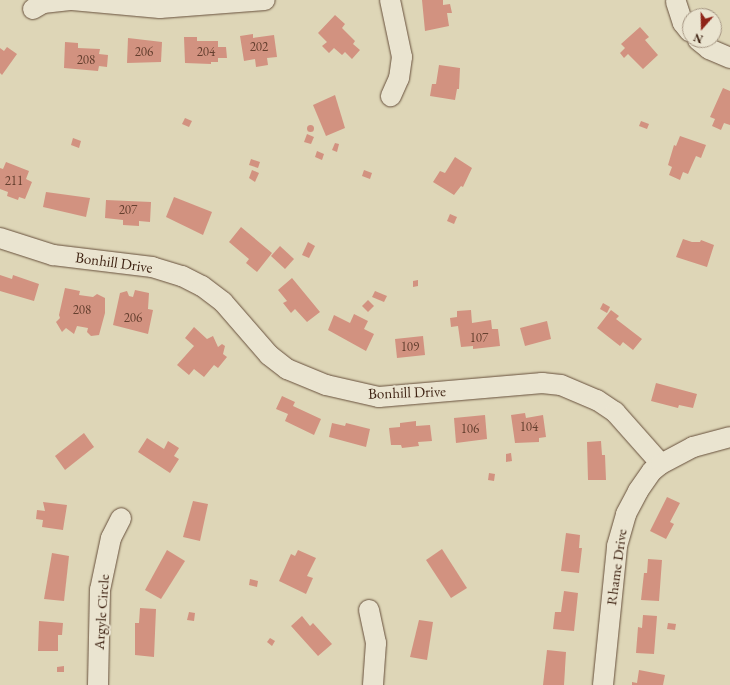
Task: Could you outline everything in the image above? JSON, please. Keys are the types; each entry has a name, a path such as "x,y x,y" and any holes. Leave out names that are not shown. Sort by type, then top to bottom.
{"street":[{"path":"34,9 43,3 71,0 160,8 265,0"},
{"path":"390,0 402,57 399,78 391,96"},
{"path":"676,2 682,20"},
{"path":"708,48 730,58"},
{"name":"Bonhill Drive","path":"0,238 53,255 157,268 182,276 202,286 223,302 269,355 281,364 326,385 379,397 542,384 561,385 597,400 615,412 661,464"},
{"name":"Rhame Drive","path":"603,685 619,532 638,491 652,471 661,464 694,447 730,437"},
{"name":"Argyle Circle","path":"98,685 100,590 112,538 121,518"},
{"path":"369,610 376,643 373,685"}],"building":[{"path":"422,0 443,0 443,5 450,4 452,13 447,13 449,26 425,31"},
{"path":"335,15 345,24 342,28 355,41 353,44 360,50 352,59 345,52 342,55 334,48 329,53 322,46 327,42 318,33"},
{"path":"640,27 649,37 645,40 658,55 643,69 628,54 624,58 620,53 625,48 621,44"},
{"path":"253,34 253,38 274,35 277,57 267,58 268,65 256,67 255,59 244,61 240,36"},
{"path":"184,37 197,37 197,41 218,41 218,47 226,47 227,58 218,58 218,62 211,62 211,64 185,63"},
{"path":"128,38 162,42 161,62 127,63"},
{"path":"65,42 78,43 78,48 100,49 99,54 108,55 107,67 99,66 98,71 64,68"},
{"path":"7,47 17,54 2,75 0,73 0,48 4,51"},
{"path":"439,65 460,68 459,89 457,89 455,100 430,96 432,84 436,84"},
{"path":"723,88 730,91 730,125 724,123 721,130 712,126 715,119 710,117"},
{"path":"335,95 345,128 326,136 313,105"},
{"path":"185,118 192,121 189,127 182,124"},
{"path":"641,121 649,124 647,129 639,126"},
{"path":"310,124 313,125 313,131 310,132 307,131 306,128 307,125"},
{"path":"307,134 314,137 311,144 304,142"},
{"path":"680,136 706,145 701,158 696,156 688,174 683,172 680,180 669,175 672,167 668,165 674,145 676,146"},
{"path":"73,138 81,141 79,148 71,145"},
{"path":"335,143 339,144 337,152 332,150"},
{"path":"317,151 324,154 322,160 315,157"},
{"path":"455,157 472,168 463,187 461,186 454,195 433,182 440,171 445,173"},
{"path":"251,159 260,162 258,168 249,165"},
{"path":"6,162 29,171 26,179 32,182 25,199 19,197 18,200 7,196 8,192 0,189 0,168 3,169"},
{"path":"252,170 259,173 255,182 249,178"},
{"path":"364,170 372,173 370,179 362,176"},
{"path":"46,192 90,198 86,217 43,207"},
{"path":"174,197 212,212 203,235 166,217"},
{"path":"106,200 151,202 150,222 139,221 139,226 123,225 123,220 105,218"},
{"path":"450,214 457,217 454,224 447,221"},
{"path":"241,227 272,253 257,272 246,263 249,259 229,242"},
{"path":"683,239 692,242 700,242 701,240 714,245 707,267 676,257"},
{"path":"308,242 315,246 309,258 302,255"},
{"path":"280,246 294,259 285,269 271,256"},
{"path":"0,275 12,279 13,275 39,284 34,301 0,291"},
{"path":"292,278 320,312 307,322 295,309 291,313 283,303 287,301 278,290"},
{"path":"418,280 418,286 413,287 413,281"},
{"path":"65,288 80,291 79,295 93,297 97,294 105,298 105,313 99,335 91,336 87,332 88,328 77,326 74,334 66,328 62,332 56,322 60,318 59,315"},
{"path":"135,290 149,293 148,309 153,310 148,334 113,325 120,293 127,291 129,296 133,297"},
{"path":"375,291 387,296 384,302 372,297"},
{"path":"368,300 374,306 368,312 362,306"},
{"path":"603,303 610,307 607,313 600,309"},
{"path":"471,310 472,323 491,320 492,329 498,329 500,346 473,349 473,346 461,347 458,326 451,327 450,318 457,317 457,311"},
{"path":"611,310 619,316 616,319 642,339 633,350 623,342 620,346 597,328"},
{"path":"354,314 368,321 364,329 374,334 366,351 328,330 334,315 350,323"},
{"path":"547,321 551,339 525,346 520,328"},
{"path":"194,327 207,339 213,336 218,347 222,344 225,346 223,354 227,357 218,368 214,365 204,377 194,369 189,375 177,365 194,346 185,338"},
{"path":"423,336 425,355 397,358 395,339"},
{"path":"656,383 697,394 693,408 679,405 678,408 651,401"},
{"path":"282,396 295,402 293,406 321,419 314,435 285,421 288,414 276,409"},
{"path":"525,413 526,418 543,415 546,437 539,438 539,442 515,443 511,415"},
{"path":"485,415 487,439 456,443 454,418"},
{"path":"416,421 416,426 430,425 432,441 418,442 419,446 402,448 401,445 391,445 389,428 400,427 400,423"},
{"path":"332,423 345,426 346,423 370,429 366,447 329,437"},
{"path":"84,433 94,447 65,470 55,456"},
{"path":"147,438 164,449 168,441 179,448 174,456 179,459 170,473 138,452"},
{"path":"601,441 602,455 605,455 606,480 588,480 587,442"},
{"path":"511,453 512,461 506,462 506,454"},
{"path":"489,473 495,474 494,481 488,480"},
{"path":"667,497 680,503 670,522 674,524 666,539 650,531"},
{"path":"193,501 208,504 200,541 183,537"},
{"path":"43,502 67,505 63,530 42,527 43,520 36,519 37,510 45,511"},
{"path":"566,533 580,535 579,548 582,548 579,573 561,571"},
{"path":"442,549 467,588 451,598 426,560"},
{"path":"167,550 185,561 161,599 145,590"},
{"path":"298,550 316,558 307,576 313,578 306,594 279,581 291,554 295,556"},
{"path":"52,553 69,556 64,601 44,599"},
{"path":"648,559 662,560 659,601 641,600 644,573 647,573"},
{"path":"250,579 258,581 257,587 249,585"},
{"path":"564,591 578,593 574,631 553,629 555,612 561,612"},
{"path":"140,608 156,609 154,657 135,655 135,623 139,623"},
{"path":"189,612 195,613 194,621 187,620"},
{"path":"643,615 657,616 654,654 636,653 638,627 642,628"},
{"path":"302,616 310,626 313,623 332,644 318,656 291,626"},
{"path":"419,620 433,622 427,660 410,657"},
{"path":"39,621 63,623 62,635 58,635 58,651 38,651"},
{"path":"668,623 676,624 675,630 667,629"},
{"path":"270,638 275,641 272,646 267,642"},
{"path":"547,650 566,652 564,685 543,685"},
{"path":"64,666 64,672 57,672 57,667"},
{"path":"639,670 665,675 663,685 632,685 632,682 637,683"}]}
